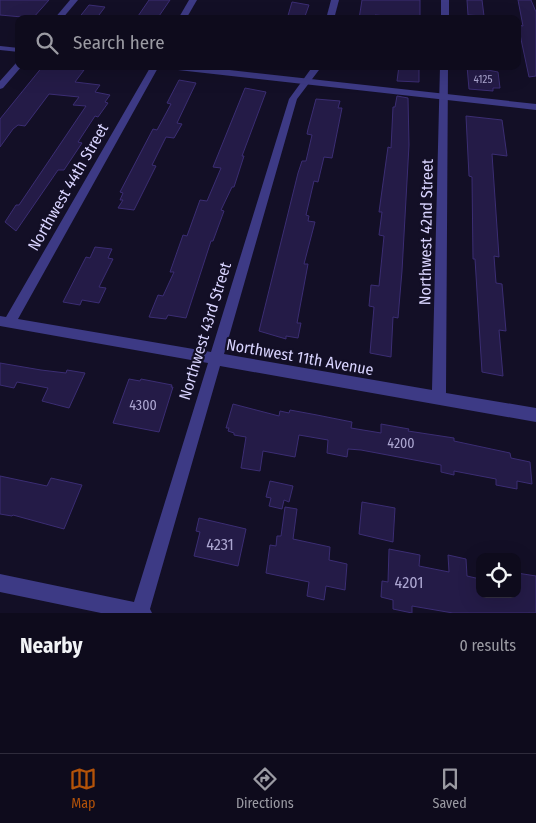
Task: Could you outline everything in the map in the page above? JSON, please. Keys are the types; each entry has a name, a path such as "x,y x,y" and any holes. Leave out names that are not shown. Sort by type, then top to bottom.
{"street":[{"path":"61,15 74,0"},
{"path":"184,15 193,0"},
{"path":"331,15 335,0"},
{"path":"445,0 445,15"},
{"path":"0,48 15,50"},
{"path":"0,86 15,69"},
{"name":"Northwest 44th Street","path":"4,322 153,70"},
{"path":"205,70 536,107"},
{"name":"Northwest 43rd Street","path":"141,613 214,360 293,99 315,70"},
{"name":"Northwest 42nd Street","path":"439,398 444,70"},
{"name":"Northwest 11th Avenue","path":"4,322 214,360 536,414"},
{"path":"0,583 141,613"}],"building":[{"path":"0,0 49,0 36,15 0,15"},
{"path":"149,0 170,0 160,15 139,15"},
{"path":"362,0 420,0 420,15 360,15"},
{"path":"467,0 482,0 484,15 468,15"},
{"path":"518,0 531,0 536,12 536,76 529,77 521,39 521,26 523,26"},
{"path":"292,2 309,5 305,15 288,15"},
{"path":"89,5 105,7 99,15 81,15"},
{"path":"40,70 84,70 75,82 100,85 95,92 110,95 105,102 108,103 98,117 95,116 78,142 82,143 64,170 58,170 16,231 5,222 16,205 19,205 86,106 73,105 79,97 49,94 25,126 18,125 13,129 0,147 0,119"},
{"path":"398,70 419,70 419,82 397,81"},
{"path":"467,70 498,72 500,88 493,88 493,91 469,89"},
{"path":"179,80 196,83 177,123 182,124 174,138 166,137 152,165 156,166 134,210 118,208 123,200 120,200 123,193 120,192 153,129 157,130 171,104 167,103"},
{"path":"245,88 266,92 242,156 244,156 234,187 232,187 221,210 224,211 213,241 211,241 186,318 168,315 166,319 149,317 158,295 163,296 174,272 170,272 183,235 187,236 200,200 207,201 221,168 213,167"},
{"path":"397,96 408,98 409,145 402,271 398,318 393,317 391,357 370,353 374,307 369,306 371,285 379,286 384,236 379,235 382,212 379,212 388,147 391,148 393,107 395,107"},
{"path":"316,99 340,101 338,108 342,108 332,158 324,157 318,182 314,181 306,215 309,216 308,221 315,222 304,264 308,264 297,323 301,323 298,338 286,336 286,339 259,331 298,173 302,161 306,161 312,135 307,134"},
{"path":"466,116 502,120 507,156 492,154 499,257 494,256 496,283 502,284 506,331 499,330 503,376 482,372 475,259 473,259 472,177 469,176"},
{"path":"95,247 112,249 108,258 113,259 99,287 106,288 99,303 82,300 80,305 63,302 86,257 90,258"},
{"path":"0,363 66,373 67,370 85,373 69,408 42,401 48,388 17,382 14,388 0,385"},
{"path":"129,379 140,381 141,379 172,385 159,432 113,423"},
{"path":"233,404 279,416 280,411 289,413 290,410 317,415 352,422 351,428 381,433 381,424 409,429 408,431 454,438 454,441 510,453 511,458 530,462 532,484 517,481 517,489 496,485 496,479 454,471 454,475 441,472 441,465 361,450 348,449 347,457 327,453 328,440 299,435 295,457 263,451 260,471 241,468 246,437 234,435 234,433 228,431 229,428 226,428"},
{"path":"0,476 47,486 51,478 82,485 64,529 13,515 0,514"},
{"path":"270,481 293,486 289,502 284,500 282,509 269,506 271,498 266,497"},
{"path":"362,502 395,508 393,542 359,534"},
{"path":"285,507 297,509 293,539 330,547 329,560 347,564 345,590 326,586 324,600 307,596 309,582 266,573 270,545 276,546 277,536 281,536"},
{"path":"199,518 246,529 238,566 194,556 200,532 196,531"},
{"path":"389,549 420,555 419,566 449,572 448,555 466,559 467,576 476,578 476,598 521,598 521,574 536,576 536,613 453,613 412,606 412,613 393,609 393,600 381,597 382,581 388,582"}]}
